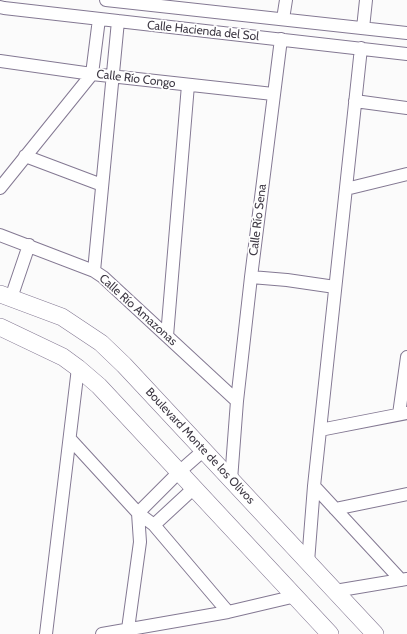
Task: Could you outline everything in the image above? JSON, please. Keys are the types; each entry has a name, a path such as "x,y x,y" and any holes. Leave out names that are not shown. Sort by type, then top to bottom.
{"street":[{"name":"Calle Hacienda del Sol","path":"106,0 160,3 402,33"},
{"path":"283,19 286,0"},
{"path":"363,28 366,0"},
{"path":"154,25 160,3"},
{"name":"Calle Hacienda del Sol","path":"0,7 401,53"},
{"path":"0,188 92,74 99,19"},
{"path":"94,272 118,21"},
{"path":"401,53 402,33"},
{"name":"Calle Río Sena","path":"231,480 251,277 281,40"},
{"path":"308,562 314,486 361,48"},
{"name":"Calle Río Congo","path":"0,60 92,74 273,94"},
{"path":"167,336 188,85"},
{"path":"355,101 407,108"},
{"path":"25,156 102,184"},
{"path":"346,189 407,174"},
{"name":"Calle Río Amazonas","path":"0,235 29,245 103,277 238,401"},
{"path":"5,296 29,245"},
{"path":"251,277 287,280 336,287"},
{"name":"Boulevard Monte de los Olivos","path":"5,296 62,317 101,343 124,365 375,634"},
{"path":"0,330 63,357 99,386 183,469 194,488 330,634"},
{"path":"320,430 403,414 407,357"},
{"path":"46,634 71,440 78,368"},
{"path":"71,440 138,513 154,525 228,612"},
{"path":"128,629 140,542 138,513 204,450"},
{"path":"314,486 404,580"},
{"path":"154,525 194,488"},
{"path":"335,509 407,494"},
{"path":"335,591 404,580"},
{"path":"102,634 228,612 296,596"}]}
